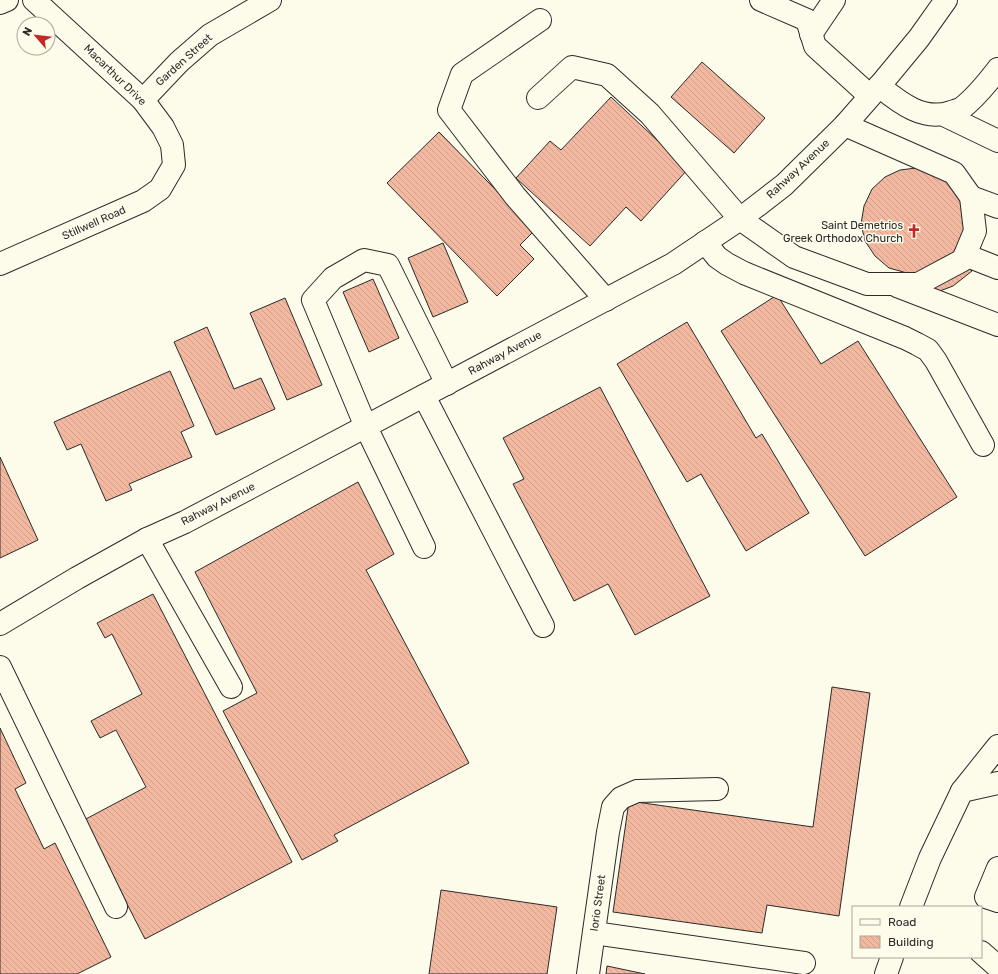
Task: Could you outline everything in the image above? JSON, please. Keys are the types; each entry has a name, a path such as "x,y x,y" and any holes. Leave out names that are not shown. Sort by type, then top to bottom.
{"street":[{"path":"0,3 7,0"},
{"name":"Macarthur Drive","path":"34,0 143,100 163,127 172,144 174,165"},
{"name":"Garden Street","path":"143,100 179,62 210,35 270,0"},
{"path":"762,0 807,20 815,46 875,91 914,110 928,115 944,115 961,108 998,69"},
{"path":"811,34 834,0"},
{"name":"Rahway Avenue","path":"0,624 146,539 185,522 673,264 740,219 784,185 845,125 875,91 919,38 946,0"},
{"path":"540,20 462,74 449,110 515,196 606,300"},
{"path":"538,98 572,67 607,75 650,114 740,219 794,257 867,284 918,284 963,260 975,231 971,197 954,173 845,125"},
{"path":"944,115 998,141"},
{"name":"Stillwell Road","path":"0,264 143,201 160,189 174,165"},
{"path":"971,197 998,207"},
{"path":"705,242 717,257 744,273 905,338 928,350 936,361 983,445"},
{"path":"965,255 998,268"},
{"path":"424,547 366,427 313,300 332,278 364,260 388,265 447,384"},
{"path":"892,284 998,325"},
{"path":"424,396 543,626"},
{"path":"146,539 231,687"},
{"path":"0,668 116,907"},
{"path":"911,906 930,858 962,791 998,746"},
{"path":"962,791 998,783"},
{"name":"Iorio Street","path":"588,974 608,832 613,807 621,798 637,791 717,789"},
{"path":"988,902 998,868"},
{"path":"594,933 804,963"},
{"path":"982,953 998,967"},
{"path":"886,974 892,958"}],"building":[{"path":"702,62 765,118 734,153 671,97"},
{"path":"611,97 688,169 641,221 626,207 590,246 516,178 550,141 561,150"},
{"path":"439,132 535,230 520,245 534,259 497,296 387,183"},
{"name":"Saint Demetrios Greek Orthodox Church","path":"916,168 946,179 964,206 966,223 963,239 954,254 972,271 953,286 932,294 926,272 907,273 889,268 875,256 865,241 861,224 864,206 872,189 885,177 900,170"},
{"path":"443,243 468,302 433,317 408,258"},
{"path":"373,279 399,338 369,352 343,292"},
{"path":"777,295 821,364 858,341 957,497 865,556 721,331"},
{"path":"285,298 322,385 287,400 250,313"},
{"path":"687,322 756,438 762,434 809,513 746,551 701,474 687,482 617,364"},
{"path":"207,327 234,389 261,378 275,409 216,435 174,342"},
{"path":"170,371 194,426 181,432 192,457 129,484 132,490 106,501 81,444 67,450 54,422"},
{"path":"600,387 710,596 635,635 608,584 574,601 513,484 524,479 503,438"},
{"path":"0,457 38,540 0,558"},
{"path":"358,482 394,554 366,570 469,763 334,835 338,841 302,860 223,711 257,693 195,572"},
{"path":"153,594 292,862 145,939 84,820 146,787 116,730 100,738 91,721 142,694 112,634 105,638 97,623"},
{"path":"832,687 870,693 839,916 767,905 762,933 613,912 629,801 813,827"},
{"path":"0,728 26,783 15,789 44,849 55,843 111,957 77,974 0,974"},
{"path":"441,890 557,907 547,974 429,974"},
{"path":"607,966 645,974 606,974"}],"place":[{"name":"Saint Demetrios Greek Orthodox Church","path":"914,231"}]}
